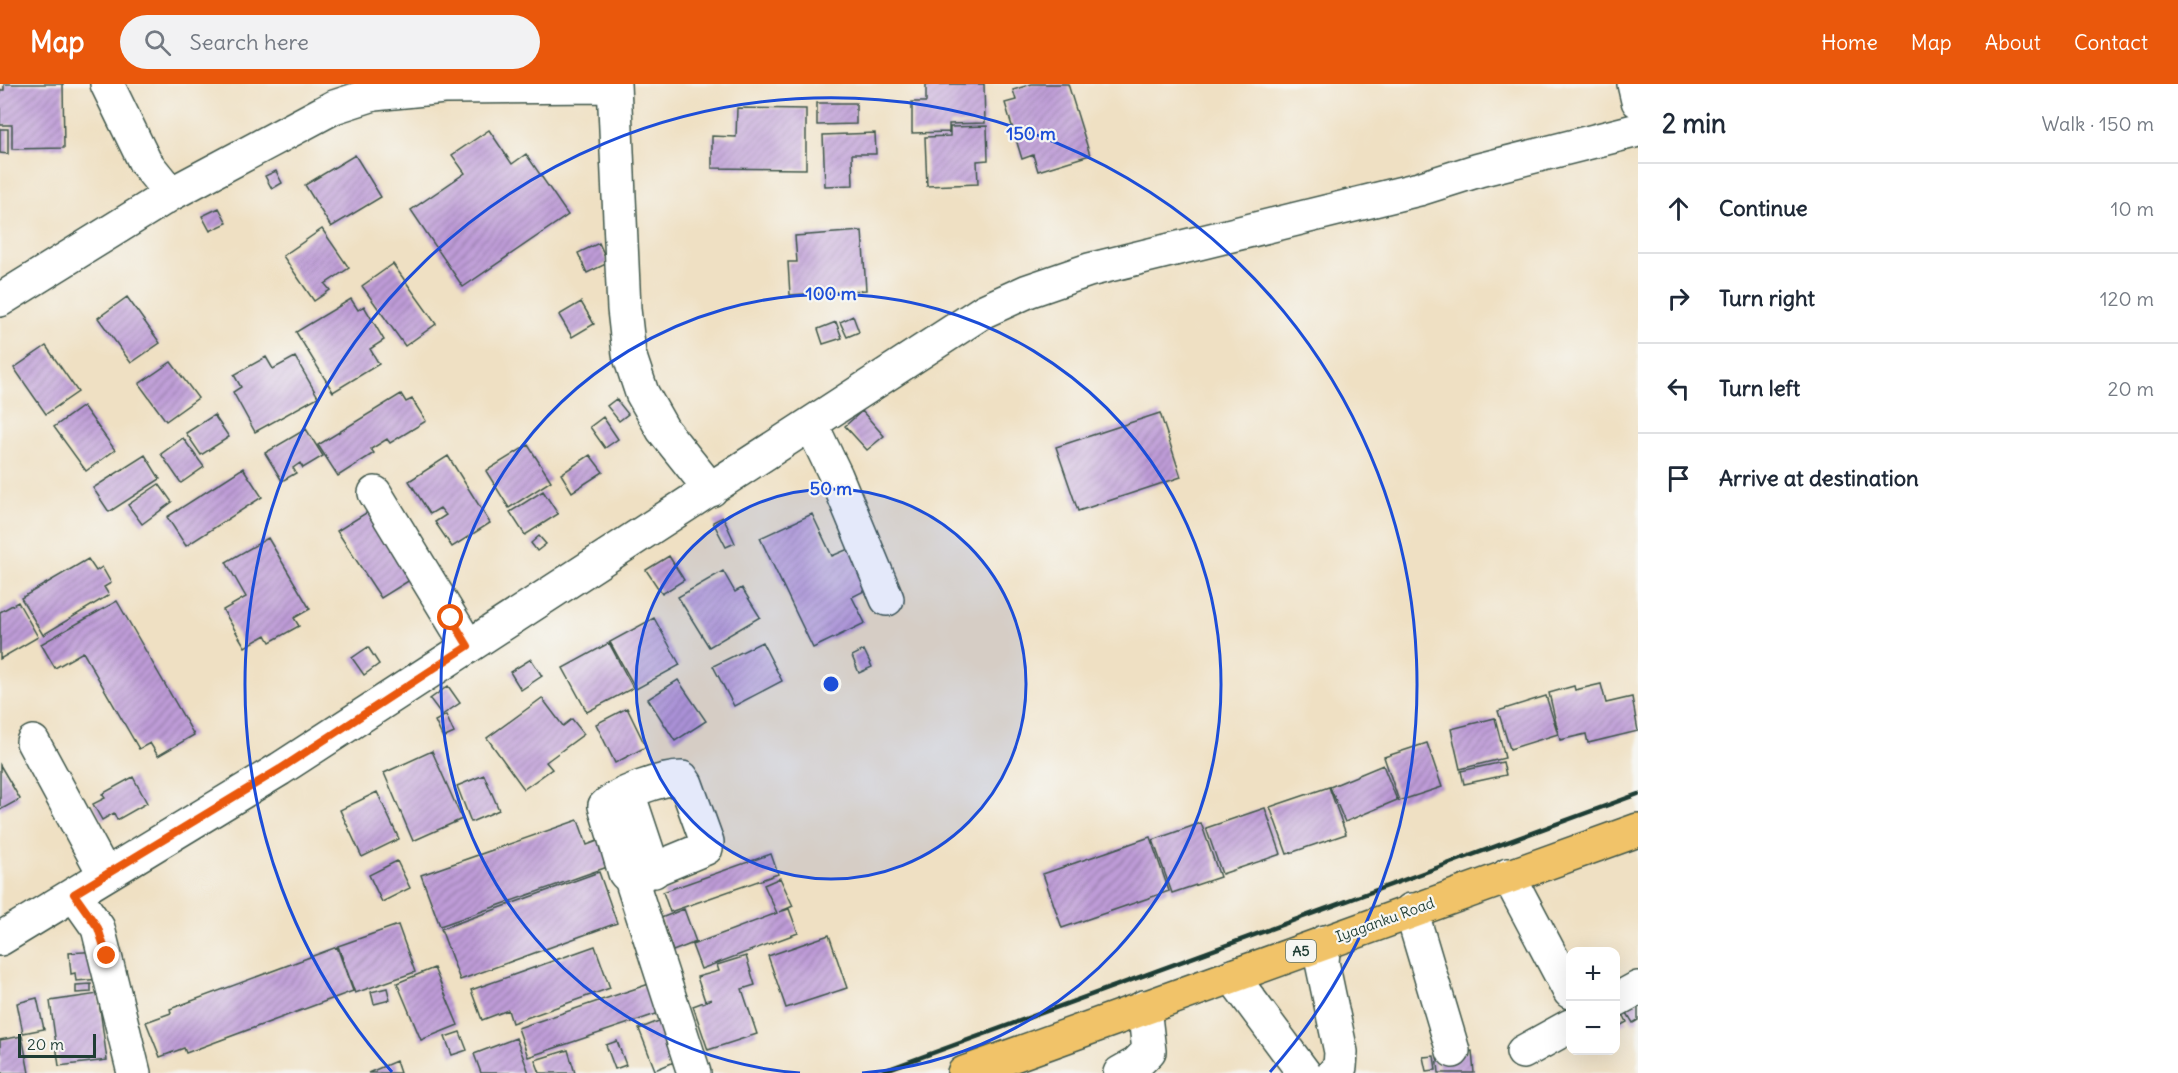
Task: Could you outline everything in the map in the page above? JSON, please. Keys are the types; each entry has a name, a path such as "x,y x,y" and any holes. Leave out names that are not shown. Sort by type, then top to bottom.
{"highway":[{"name":"Iyaganku Road","path":"964,1073 1508,875 1629,840"}],"street":[{"path":"107,84 145,162 171,194"},
{"path":"1634,84 1638,101"},
{"path":"0,300 171,194 334,107 374,94 444,87 614,85 624,309 629,354 642,393 663,430 711,490"},
{"path":"0,939 280,769 812,426 954,328 984,311 1028,291 1089,270 1166,249 1419,189 1479,170 1638,130"},
{"path":"812,426 836,476 887,599"},
{"path":"375,493 468,646"},
{"path":"33,742 105,875"},
{"path":"643,875 699,854 706,848 707,842 682,778 672,778 627,793 643,875 694,1073"},
{"path":"1508,875 1566,984"},
{"path":"74,894 98,928 134,1073"},
{"path":"1411,910 1453,1051"},
{"path":"1324,942 1323,962 1341,1052 1340,1067 1334,1073"},
{"path":"1232,976 1304,1073"},
{"path":"1620,998 1638,988"},
{"path":"1120,1073 1136,1064 1149,1051 1144,1007"},
{"path":"1523,1052 1566,1028"}],"building":[{"path":"4,84 63,84 64,148 12,149 12,125 0,125 0,90 4,90"},
{"path":"926,84 984,84 985,123 949,124 949,132 912,133 912,102 926,102"},
{"path":"1032,84 1068,84 1090,155 1038,171 1033,155 1022,159 1005,103 1016,100 1013,90"},
{"path":"817,103 856,103 856,124 817,125"},
{"path":"737,108 806,109 806,169 712,168 712,136 736,137"},
{"path":"987,126 988,160 977,161 978,184 927,186 925,137 950,136 950,127"},
{"path":"0,129 8,129 8,154 0,153"},
{"path":"489,130 512,164 526,154 568,215 463,287 411,210 465,173 452,155"},
{"path":"875,133 876,154 852,154 853,185 825,186 823,135"},
{"path":"355,155 381,197 331,227 305,185"},
{"path":"276,171 282,183 272,189 265,176"},
{"path":"219,208 227,223 210,231 202,216"},
{"path":"322,229 349,268 325,284 330,290 314,301 283,256"},
{"path":"862,231 866,290 790,295 788,262 797,262 795,236"},
{"path":"599,243 608,263 587,273 578,253"},
{"path":"393,264 436,324 405,346 362,286"},
{"path":"127,297 160,343 131,363 98,318"},
{"path":"351,299 358,310 364,306 384,340 370,349 379,364 333,392 296,332"},
{"path":"581,302 594,324 572,337 559,315"},
{"path":"853,316 859,332 847,337 840,322"},
{"path":"836,322 842,338 823,344 818,329"},
{"path":"46,346 78,392 46,414 14,368"},
{"path":"266,357 273,369 295,357 318,397 255,432 233,392 241,387 234,375"},
{"path":"171,362 198,398 166,421 139,384"},
{"path":"401,394 406,402 412,399 426,421 390,443 387,439 371,449 374,453 338,476 318,445"},
{"path":"616,399 628,414 619,421 607,406"},
{"path":"83,406 115,450 86,471 54,427"},
{"path":"862,411 884,436 867,450 845,426"},
{"path":"1160,413 1181,477 1078,511 1056,447"},
{"path":"214,415 229,437 201,455 186,433"},
{"path":"603,417 618,439 605,448 590,427"},
{"path":"306,429 323,456 303,468 300,463 293,468 296,473 282,481 265,453"},
{"path":"183,438 204,467 181,483 161,454"},
{"path":"528,445 551,481 509,508 486,471"},
{"path":"145,455 160,479 109,512 93,488"},
{"path":"590,455 603,472 572,492 561,474"},
{"path":"448,456 490,523 452,547 435,522 446,515 440,508 430,514 409,481"},
{"path":"243,468 262,497 186,546 167,517"},
{"path":"159,484 172,502 142,524 128,505"},
{"path":"543,491 558,514 525,535 510,512"},
{"path":"374,508 418,575 381,598 337,531"},
{"path":"812,514 832,556 853,547 872,587 852,597 865,623 813,648 760,538"},
{"path":"723,517 735,543 726,547 713,522"},
{"path":"539,536 546,544 537,551 531,543"},
{"path":"268,538 310,609 294,618 299,626 270,642 266,635 245,647 223,610 246,597 226,562"},
{"path":"669,556 684,580 662,594 646,570"},
{"path":"88,559 96,571 102,567 111,583 104,587 109,595 43,635 21,598"},
{"path":"723,571 735,592 742,588 760,617 709,647 678,597"},
{"path":"117,601 194,735 158,756 150,743 139,749 83,652 55,668 41,644"},
{"path":"18,602 38,637 0,659 0,612"},
{"path":"654,618 680,665 636,689 610,642"},
{"path":"762,642 782,681 734,706 713,666"},
{"path":"609,643 633,688 587,712 563,668"},
{"path":"368,647 379,664 364,675 352,658"},
{"path":"864,650 872,667 859,673 852,656"},
{"path":"531,659 542,676 521,690 510,672"},
{"path":"678,680 706,721 675,741 648,699"},
{"path":"1601,684 1606,703 1632,697 1638,731 1588,743 1586,734 1560,740 1549,693 1574,686 1575,690"},
{"path":"448,686 460,703 442,715 430,699"},
{"path":"1546,696 1558,734 1510,749 1498,711"},
{"path":"542,698 563,726 572,719 584,734 546,762 552,769 524,789 487,738"},
{"path":"627,708 646,747 615,763 596,724"},
{"path":"446,715 454,733 443,738 435,721"},
{"path":"1495,718 1505,758 1460,769 1451,729"},
{"path":"1427,743 1442,787 1399,801 1384,757"},
{"path":"432,751 462,819 413,841 384,773"},
{"path":"1503,762 1506,775 1464,784 1461,771"},
{"path":"0,765 20,799 0,810"},
{"path":"1383,765 1397,800 1345,822 1330,787"},
{"path":"484,775 499,810 471,822 457,786"},
{"path":"133,777 147,803 117,820 114,813 102,820 93,804 105,798 102,794"},
{"path":"1329,787 1346,834 1287,854 1270,807"},
{"path":"377,792 399,839 362,857 340,810"},
{"path":"1265,808 1281,854 1222,874 1206,828"},
{"path":"578,820 587,845 603,839 613,865 440,926 421,875"},
{"path":"1201,823 1220,877 1172,893 1153,840"},
{"path":"1150,837 1169,891 1062,928 1043,874"},
{"path":"771,854 778,874 670,912 663,892"},
{"path":"397,861 410,888 382,902 369,875"},
{"path":"599,872 617,923 460,980 441,929"},
{"path":"780,878 793,906 779,912 789,909 798,933 701,969 692,945 777,913 764,885"},
{"path":"684,909 696,942 673,951 661,918"},
{"path":"398,925 415,972 355,993 338,946"},
{"path":"829,935 847,988 786,1008 768,956"},
{"path":"595,946 610,988 512,1023 508,1010 482,1020 471,990"},
{"path":"337,947 353,991 186,1053 184,1048 160,1057 146,1022 171,1013 170,1009"},
{"path":"98,951 101,979 76,981 75,973 71,974 69,953"},
{"path":"746,956 755,985 742,989 757,1034 708,1050 693,1006 712,999 705,1001 697,977 719,971 717,965"},
{"path":"434,968 458,1025 421,1040 397,983"},
{"path":"661,980 671,1009 528,1057 518,1028"},
{"path":"91,984 91,992 76,993 76,985"},
{"path":"387,988 390,1000 374,1004 371,992"},
{"path":"98,994 107,1060 59,1066 50,1001"},
{"path":"37,998 44,1029 23,1033 17,1003"},
{"path":"1638,1000 1638,1020 1633,1023 1624,1008"},
{"path":"1622,1012 1627,1022 1620,1026"},
{"path":"671,1016 686,1057 655,1070 639,1029"},
{"path":"460,1032 467,1050 452,1055 445,1037"},
{"path":"22,1036 29,1073 0,1073 0,1040"},
{"path":"516,1038 529,1073 481,1073 474,1054"},
{"path":"617,1041 626,1065 615,1069 606,1045"},
{"path":"568,1050 575,1073 540,1073 535,1060"},
{"path":"1472,1051 1474,1073 1439,1073 1437,1054"},
{"path":"1434,1056 1436,1070 1426,1071 1423,1057"},
{"path":"396,1061 400,1073 368,1073"}],"railway":[{"path":"878,1073 1638,794"}],"route":[{"path":"107,956 98,928 74,894 280,769 468,646 451,618"}]}
